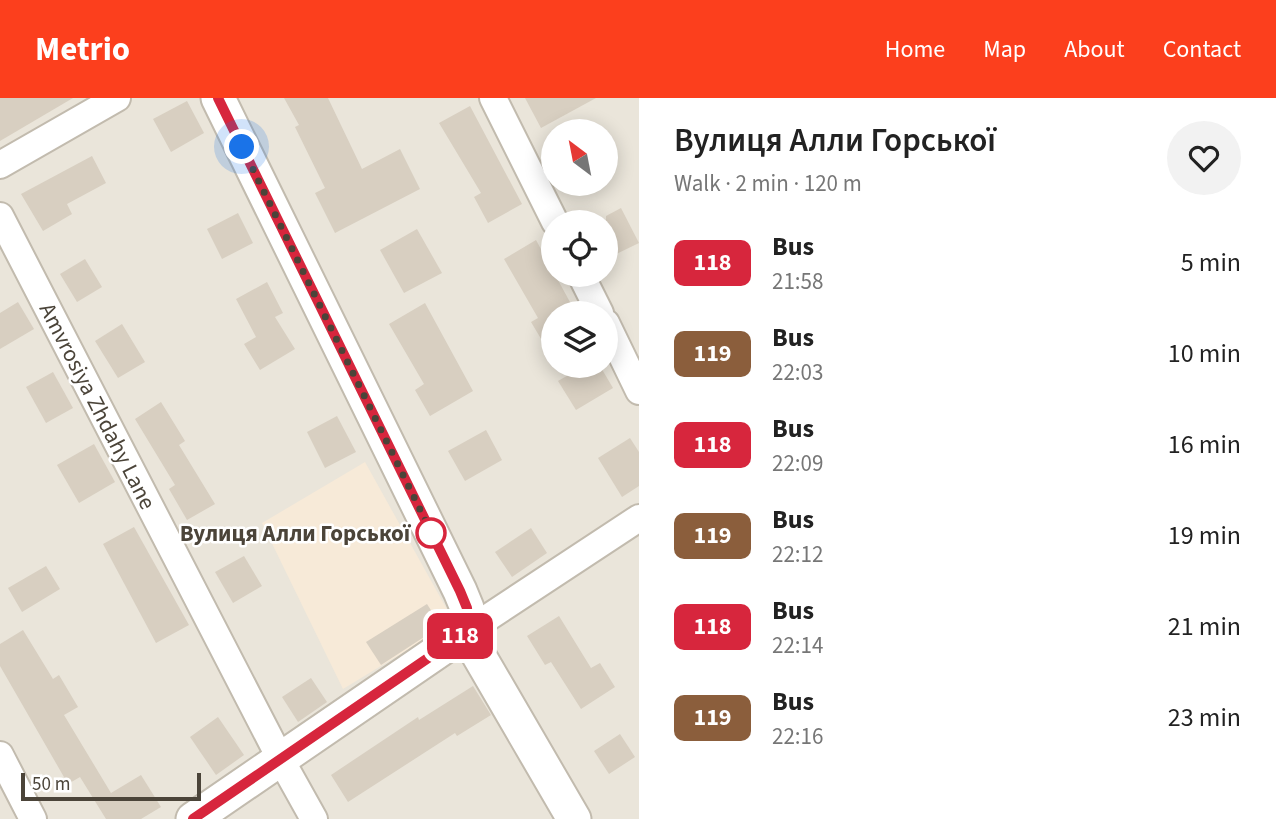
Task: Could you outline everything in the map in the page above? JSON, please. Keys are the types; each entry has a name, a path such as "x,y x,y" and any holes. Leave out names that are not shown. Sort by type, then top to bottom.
{"street":[{"path":"0,165 117,98"},
{"path":"218,98 460,591 467,608 471,642 574,819"},
{"path":"493,98 549,210"},
{"name":"Amvrosiya Zhdahy Lane","path":"0,216 314,819"},
{"path":"618,348 639,391"},
{"path":"193,819 639,517"},
{"path":"0,755 33,819"}],"shaded area":[{"path":"0,98 639,98 639,819 0,819"},
{"path":"365,462 449,613 445,627 343,689 262,523"}],"building":[{"path":"0,98 73,98 0,141"},
{"path":"284,98 328,98 362,169 400,149 420,189 335,233 315,193 325,188 295,127 299,125"},
{"path":"525,98 596,98 558,119 541,119 541,128"},
{"path":"187,101 204,133 171,152 153,119"},
{"path":"470,106 522,204 488,223 474,197 481,193 439,123"},
{"path":"92,156 106,183 67,204 72,214 43,231 21,194"},
{"path":"621,208 639,243 618,253 618,210"},
{"path":"238,213 253,243 222,259 207,229"},
{"path":"417,229 442,273 404,293 380,250"},
{"path":"536,240 541,249 541,287 562,287 569,301 541,301 541,339 531,322 538,318 504,259"},
{"path":"85,259 102,287 77,302 60,274"},
{"path":"267,282 283,313 275,317 295,349 260,370 244,344 256,337 236,299"},
{"path":"18,302 34,329 0,349 0,313"},
{"path":"425,303 473,391 430,416 415,390 424,384 389,324"},
{"path":"122,324 145,362 118,378 95,341"},
{"path":"53,372 73,408 46,423 26,387"},
{"path":"563,378 607,378 613,388 576,410 558,381"},
{"path":"161,402 185,441 179,445 215,504 187,520 169,489 175,485 135,419"},
{"path":"337,416 356,452 325,468 307,432"},
{"path":"486,430 502,460 465,481 448,451"},
{"path":"630,438 639,452 639,486 622,497 598,458"},
{"path":"94,444 115,482 79,503 57,465"},
{"path":"134,527 189,625 156,643 103,544"},
{"path":"531,528 547,553 512,577 495,552"},
{"path":"244,556 262,586 233,603 215,572"},
{"path":"46,566 60,589 22,612 8,588"},
{"path":"427,604 441,626 381,665 366,642"},
{"path":"559,616 591,668 600,663 615,687 581,709 551,662 545,665 527,636"},
{"path":"23,630 53,679 59,675 78,707 64,715 111,793 141,775 161,807 141,819 106,819 80,777 68,784 0,666 0,644"},
{"path":"311,678 327,702 298,722 282,697"},
{"path":"473,686 491,715 457,736 455,733 348,802 331,775 418,717 419,720"},
{"path":"218,717 244,755 216,775 190,737"},
{"path":"620,734 635,757 609,774 594,751"}],"bus line":[{"name":"118","path":"193,819 469,630 467,608 460,591 218,98"}],"place":[{"name":"Вулиця Алли Горської","path":"431,533"}],"route":[{"path":"242,147 436,542 431,533"}]}
